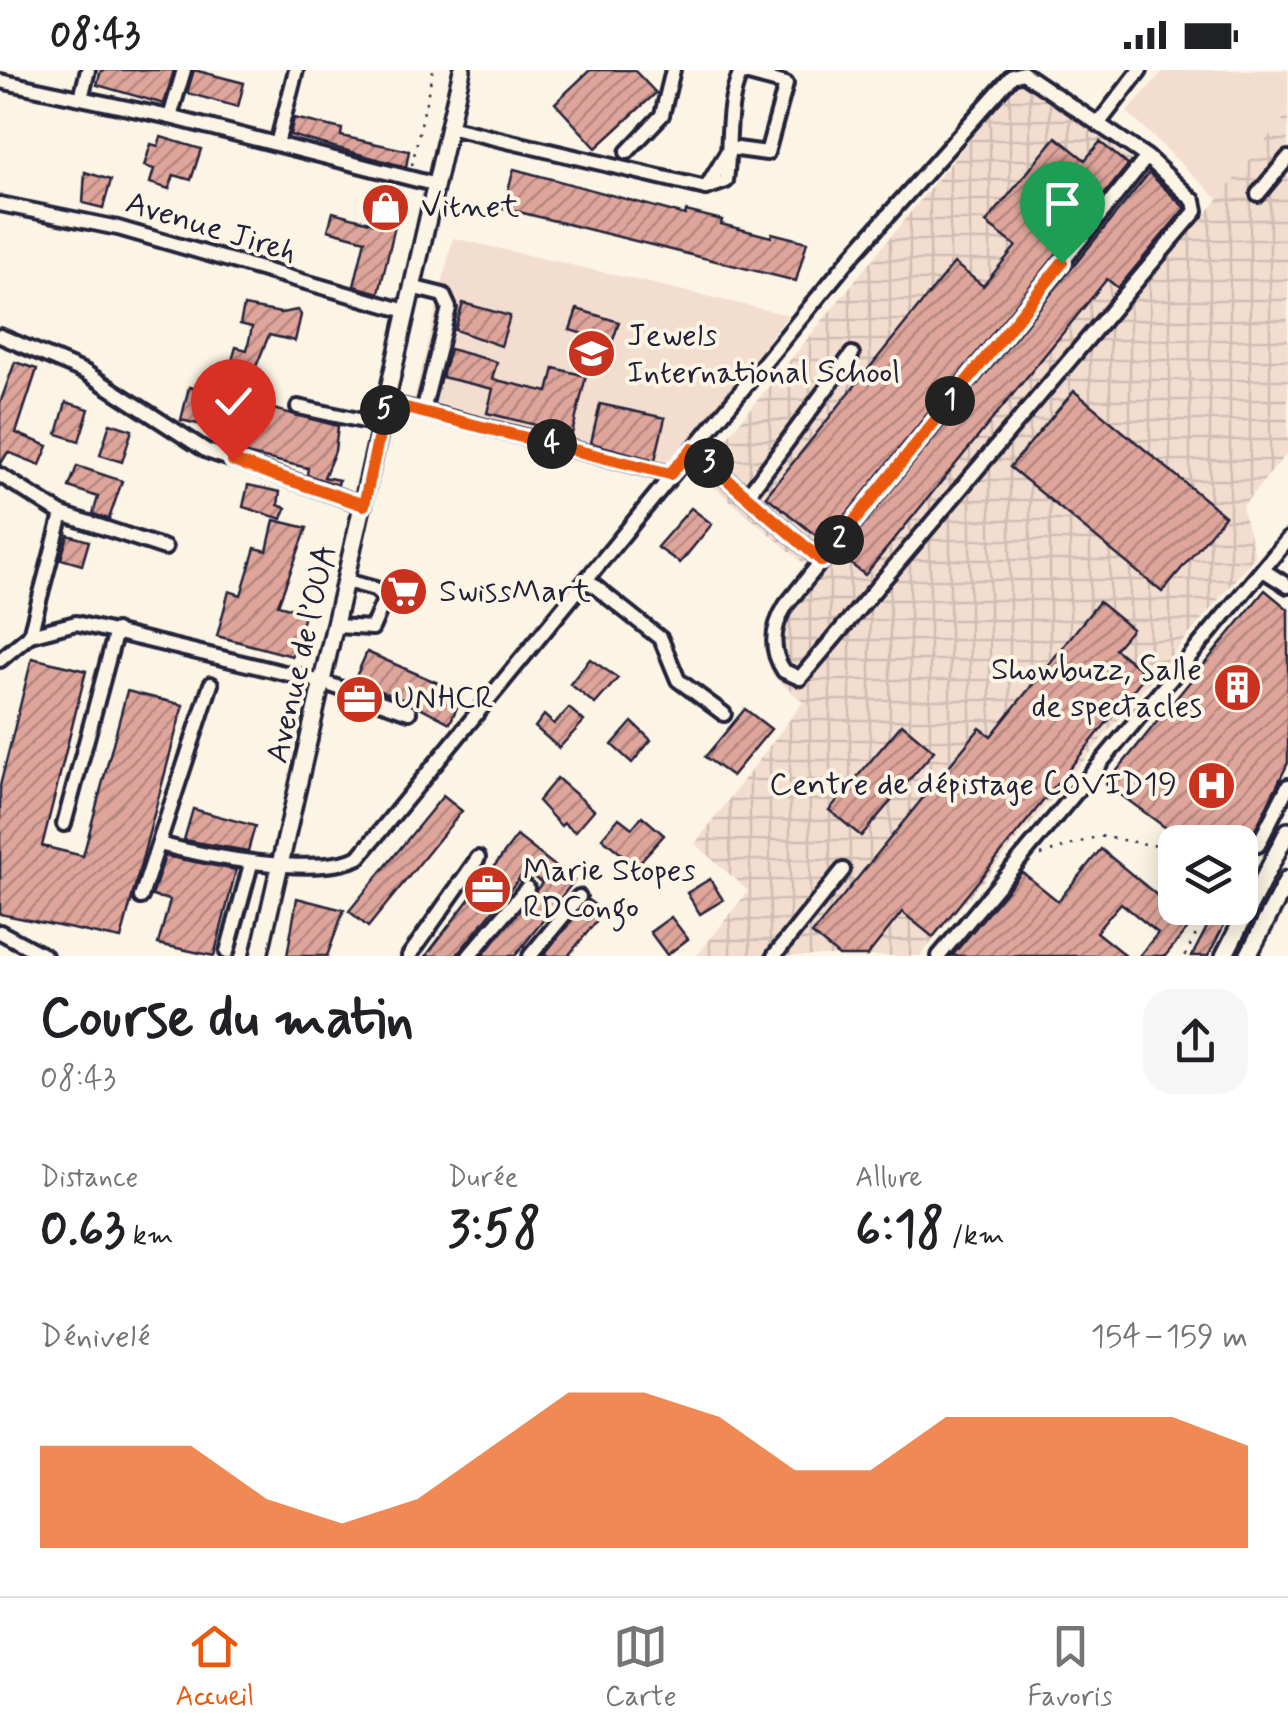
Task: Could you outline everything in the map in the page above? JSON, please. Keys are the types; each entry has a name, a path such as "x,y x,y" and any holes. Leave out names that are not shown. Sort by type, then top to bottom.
{"main road":[{"name":"Avenue de l’OUA","path":"259,956 462,70"},
{"path":"1224,956 1288,831"},
{"path":"1250,951 1288,880"}],"street":[{"path":"81,98 88,70"},
{"path":"170,117 184,70"},
{"path":"277,144 296,70"},
{"path":"627,152 662,116 673,70"},
{"path":"1098,124 1140,70"},
{"path":"448,128 706,188 730,148 730,97 741,72 786,84 767,152 730,148"},
{"path":"159,844 251,864 339,863 359,857 851,257 1012,76 1024,73 1147,157 1194,201 1196,211 805,674 796,679 777,661 776,621 1147,157"},
{"path":"0,81 170,117 433,184"},
{"path":"1258,194 1288,158"},
{"name":"Avenue Jireh","path":"0,204 118,228 406,312"},
{"path":"411,287 443,295 449,302 422,411"},
{"path":"0,336 85,372 207,451 364,505"},
{"path":"747,496 852,354"},
{"path":"386,403 670,474"},
{"path":"298,407 382,425"},
{"path":"692,449 822,561"},
{"path":"0,476 62,514 165,548"},
{"path":"30,634 62,514"},
{"path":"939,956 1288,539"},
{"path":"1264,570 1288,586"},
{"path":"336,626 372,628 385,598 376,590 346,580"},
{"path":"588,581 661,639 683,686 724,714"},
{"path":"0,660 30,634 76,623 322,682 409,712"},
{"path":"64,824 116,631"},
{"path":"142,897 211,684"},
{"path":"1258,845 1288,786"},
{"path":"408,956 478,858"},
{"path":"227,952 251,864"},
{"path":"774,956 843,870"},
{"path":"470,956 527,888"},
{"path":"530,956 579,897"},
{"path":"0,932 45,956"}],"path":[{"path":"409,176 433,70"},
{"path":"1013,868 1099,836 1158,846"},
{"path":"1185,956 1200,925"}],"shaded area":[{"path":"1164,70 1288,70 1288,113 1218,199 1127,112"},
{"path":"1020,78 1205,215 1288,113 1288,452 1242,507 1255,556 920,956 697,956 748,891 695,844 803,702 772,675 770,617 808,567 698,473"},
{"name":"Jewels International School","path":"453,238 788,315 664,473 412,408"}],"building":[{"path":"101,70 174,70 164,104 97,85"},
{"path":"194,70 244,83 238,107 187,93"},
{"path":"590,70 634,70 656,93 596,148 555,103"},
{"path":"294,118 342,129 341,136 409,151 406,167 290,135"},
{"path":"161,137 201,149 191,180 174,175 169,189 150,183 154,169 144,166 151,144 158,146"},
{"path":"1056,137 1085,160 1100,142 1128,165 824,542 766,496 954,263 983,286 1016,246 986,223"},
{"path":"514,169 685,215 686,211 722,220 721,224 771,237 772,233 807,242 796,281 503,208"},
{"path":"85,172 111,180 103,208 83,203"},
{"path":"1149,173 1185,208 1118,288 1107,279 865,575 839,555"},
{"path":"379,200 400,205 379,293 354,286 365,240 328,230 333,212 373,223"},
{"path":"463,303 510,316 501,346 455,330"},
{"path":"244,306 281,313 298,310 301,315 295,341 269,335 250,381 228,375 236,347 247,350 252,327 240,324"},
{"path":"577,309 619,322 612,343 570,330"},
{"path":"450,349 497,362 492,379 548,392 554,368 586,376 572,434 487,413 493,389 442,377"},
{"path":"15,362 37,369 16,433 48,446 40,465 8,452 0,465 0,403"},
{"path":"189,387 338,426 335,451 324,477 339,480 338,485 307,475 308,468 242,453 245,439 235,433 181,420"},
{"path":"1074,391 1225,516 1162,592 1010,467"},
{"path":"66,402 89,409 79,441 57,434"},
{"path":"600,404 665,418 655,460 591,443"},
{"path":"110,423 132,430 122,462 100,455"},
{"path":"77,466 122,481 109,519 93,514 98,497 69,487"},
{"path":"248,485 280,492 278,505 286,508 282,519 243,507"},
{"path":"691,508 712,524 680,563 657,547"},
{"path":"274,520 307,528 278,605 305,612 292,656 217,636 229,591 241,595 255,548 267,551"},
{"path":"68,535 89,541 82,565 61,559"},
{"name":"Showbuzz, Salle de spectacles","path":"1265,590 1288,609 1288,763 1257,825 1162,825 1106,784"},
{"path":"1099,602 1132,629 1115,649 1146,674 933,937 902,912 867,956 839,956 812,934 980,728 991,736"},
{"path":"367,652 463,694 450,723 412,703 354,681"},
{"path":"32,658 86,671 42,846 83,856 127,691 183,705 121,939 0,914 0,786"},
{"path":"590,659 618,678 595,704 570,684"},
{"path":"569,708 584,721 559,748 535,727 544,715 554,724"},
{"path":"745,709 771,729 732,776 705,757"},
{"path":"632,722 651,740 632,763 612,745"},
{"path":"902,724 934,751 861,836 829,810"},
{"path":"557,778 594,810 575,832 564,823 561,826 538,801"},
{"path":"443,796 462,811 368,927 349,911"},
{"path":"193,809 255,826 248,851 184,840"},
{"path":"642,816 664,835 636,866 602,838 619,818 632,828"},
{"path":"517,836 574,881 515,956 482,956 542,883 526,870 456,956 426,956"},
{"path":"1101,849 1158,896 1158,925 1191,925 1165,956 1139,956 1158,933 1121,903 1096,932 1126,956 952,956 1022,872 1058,901"},
{"path":"165,856 236,870 214,956 158,944 170,900 152,896"},
{"path":"710,879 723,900 700,914 687,893"},
{"path":"297,898 344,910 327,956 287,956"},
{"path":"588,900 604,912 568,956 543,956"},
{"path":"671,917 688,939 667,955 650,932"},
{"path":"1208,925 1224,925 1208,956 1192,956"}],"place":[{"name":"Vitnet","path":"386,207"},
{"name":"Jewels International School","path":"592,354"},
{"name":"SwissMart","path":"404,592"},
{"name":"Showbuzz, Salle de spectacles","path":"1237,688"},
{"name":"UNHCR","path":"359,699"},
{"name":"Centre de dépistage COVID19","path":"1212,785"},
{"name":"Marie Stopes RDCongo","path":"488,889"}],"route":[{"path":"233,461 364,505 386,403 670,474 692,449 822,561 1062,263"}]}
